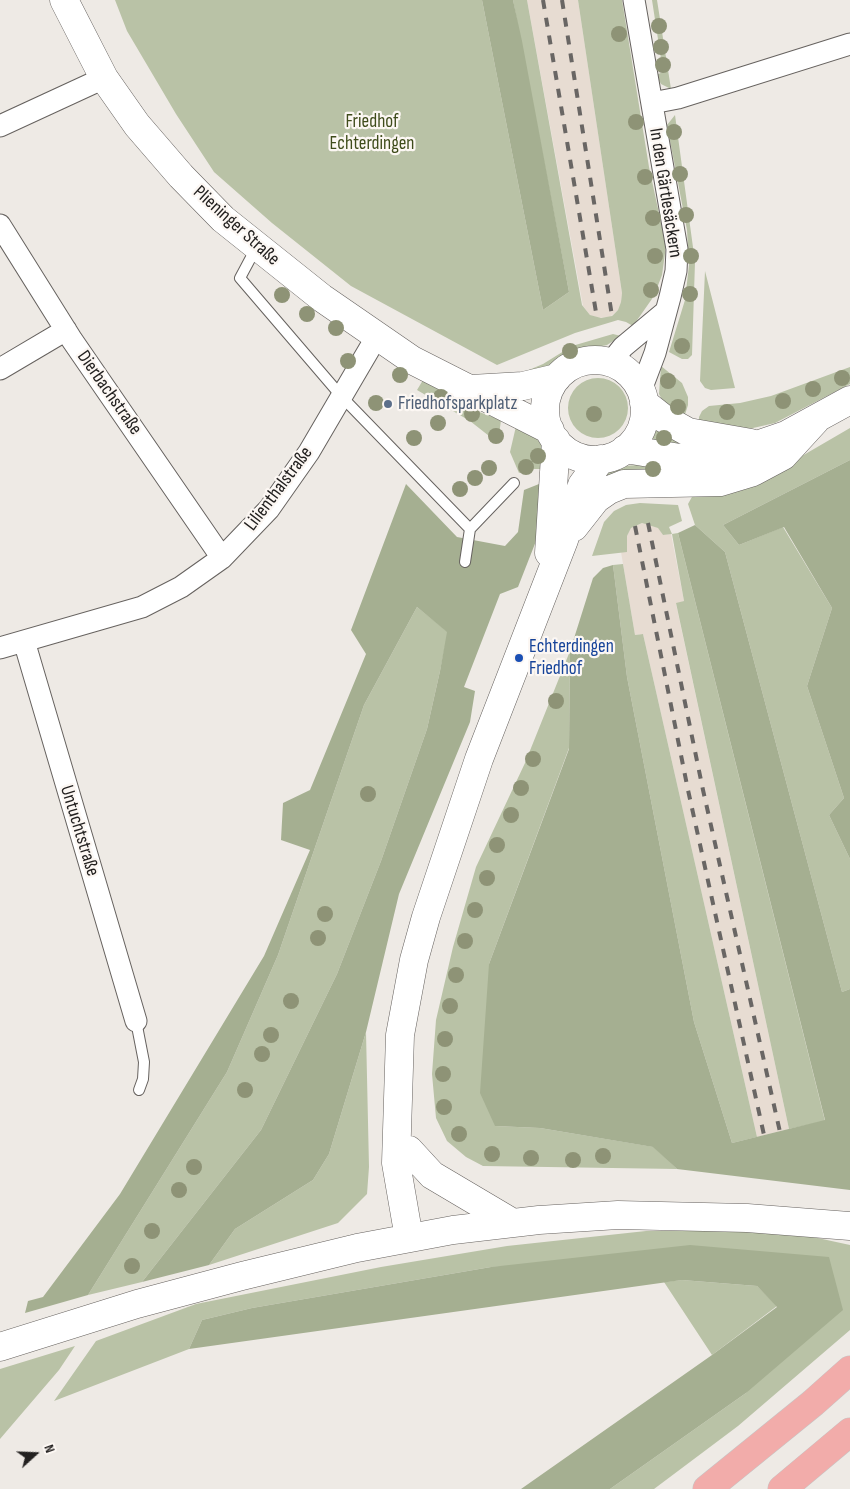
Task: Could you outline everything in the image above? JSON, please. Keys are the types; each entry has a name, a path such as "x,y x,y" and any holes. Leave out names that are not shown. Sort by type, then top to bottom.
{"highway":[{"path":"707,1489 813,1403 850,1370"},
{"path":"782,1489 850,1432"}],"main road":[{"name":"Plieninger Straße","path":"64,0 104,78 137,124 181,176 223,219 257,247 412,360 470,389 553,435"},
{"path":"547,584 553,435 546,416 546,402 550,389 557,378 568,368 582,361 611,362 629,373 643,397 663,418 688,432 756,444"},
{"name":"Plieninger Straße","path":"470,389 524,386 557,378"},
{"path":"409,1238 396,1163 400,1035 414,960 426,917 479,759 564,540 582,485 641,429 643,397"},
{"path":"553,435 576,456 613,454 686,458 728,456 756,444 786,435 850,400"},
{"path":"564,540 590,507 609,490 624,484 638,482 720,482 753,472 783,456 816,420"},
{"path":"398,1118 409,1150 415,1202 409,1238"},
{"path":"409,1150 432,1175 513,1222"},
{"path":"0,1347 182,1292 357,1248 513,1222 658,1214 788,1220 850,1226"}],"street":[{"name":"In den Gärtlesäckern","path":"634,0 677,249 676,271 643,397"},
{"name":"In den Gärtlesäckern","path":"652,103 678,98 850,44"},
{"path":"0,126 104,78"},
{"name":"Dierbachstraße","path":"0,225 66,330 222,558"},
{"path":"611,362 623,348 665,312"},
{"path":"0,369 66,330"},
{"name":"Lilienthalstraße","path":"0,648 142,607 181,587 222,558 270,509 309,452 377,336"},
{"name":"Untuchtstraße","path":"24,641 136,1021"}],"lane":[{"path":"257,247 240,278 342,397 470,529"},
{"path":"465,562 470,529 514,482"},
{"path":"136,1021 144,1062 143,1079 139,1090"}],"shaded area":[{"path":"527,0 578,0 622,293 618,310 610,317 597,318 590,315 583,306"},
{"path":"642,523 659,528 663,535 671,534 684,601 676,604 789,1129 757,1137 643,634 635,635 621,552 626,551 627,536 631,528"}],"green space":[{"name":"Friedhof Echterdingen","path":"115,0 482,0 543,310 569,292 513,0 527,0 582,305 590,315 601,318 612,316 618,310 622,293 578,0 622,0 649,167 666,246 662,275 654,296 633,326 618,320 575,333 497,365 351,286 272,223 214,172 176,114 127,31"},
{"path":"482,0 513,0 522,41 569,292 543,310"},
{"path":"652,0 657,0 671,89 661,84 656,75 663,72"},
{"path":"675,115 695,262 692,355 688,359 682,359 669,352 685,300 689,265 687,230 667,125"},
{"path":"705,271 735,388 711,390 705,388 700,381"},
{"path":"613,334 621,336 607,345 575,352 548,369 524,372 543,364 572,346"},
{"path":"661,366 682,383 688,397 688,405 683,421 666,407 659,394"},
{"path":"850,367 850,384 775,423 740,431 699,428 699,417 702,411 709,406 740,403 771,396"},
{"path":"598,378 614,383 619,387 623,392 628,408 623,424 619,429 614,433 598,438 582,433 577,429 573,424 568,408 573,392 577,387 582,383"},
{"path":"423,380 471,409 501,420 498,443 470,421 417,390"},
{"path":"517,422 540,436 544,447 544,469 530,469 519,473 510,452"},
{"path":"658,426 681,438 680,449 649,443"},
{"path":"850,428 850,460 723,525 739,545 783,527 832,608 807,686 844,798 829,815 850,859 850,989 842,992 725,552 695,525 688,504 693,495 783,467"},
{"path":"850,460 850,859 829,815 844,798 807,686 832,608 784,527 739,545 723,525"},
{"path":"649,464 679,468 600,486 603,471 613,467"},
{"path":"544,482 538,536 518,587 500,594 464,687 475,691 470,722 399,894 366,1032 329,1154 313,1180 235,1229 209,1265 142,1282 261,1130 337,974 381,861 427,729 440,671 447,632 417,607 364,705 278,955 227,1072 88,1295 25,1313 28,1301 43,1297 120,1194 264,956 310,850 281,840 283,803 310,790 366,654 351,630 406,484 457,537 505,546 518,532 524,490"},
{"path":"640,503 678,505 682,521 669,527 672,534 663,535 658,528 642,523 631,528 627,536 627,552 592,556 604,522 614,511 626,505"},
{"path":"695,525 725,552 842,992 850,989 850,1190 677,1169 653,1147 540,1128 495,1126 480,1093 489,964 569,749 570,651 593,578 603,568 613,565 627,677 694,1022 732,1143 825,1120 678,533"},
{"path":"678,533 825,1121 789,1129 676,603 684,601 672,534"},
{"path":"623,564 635,635 643,634 757,1137 732,1143 694,1022 627,677 613,565"},
{"path":"417,607 448,632 440,671 427,729 381,861 337,974 261,1130 142,1282 88,1295 227,1072 278,955 364,705"},
{"path":"570,651 569,748 489,964 495,1126 540,1128 654,1147 677,1169 483,1166 466,1157 447,1141 436,1118 432,1074 436,1020 453,947 476,867 525,763"},
{"path":"366,1032 369,1167 367,1194 338,1223 209,1265 235,1229 313,1180 329,1154"},
{"path":"646,1231 741,1231 813,1237 850,1245 850,1330 738,1426 654,1489 610,1489 746,1393 829,1257 491,1267 252,1308 202,1320 189,1349 54,1401 96,1341 196,1304 381,1267 507,1246"},
{"path":"690,1245 829,1257 843,1310 746,1393 610,1489 521,1489 777,1307 757,1286 682,1280 189,1349 202,1320 252,1308 491,1267"},
{"path":"682,1280 757,1286 777,1306 712,1355 664,1282"},
{"path":"75,1346 59,1370 0,1439 0,1369"}],"railway":[{"path":"543,0 597,318"},
{"path":"562,0 612,316"},
{"path":"648,523 703,790 780,1132"},
{"path":"635,526 688,790 764,1135"}],"place":[{"name":"Friedhofsparkplatz","path":"388,404"},
{"name":"Echterdingen Friedhof","path":"519,658"}]}
